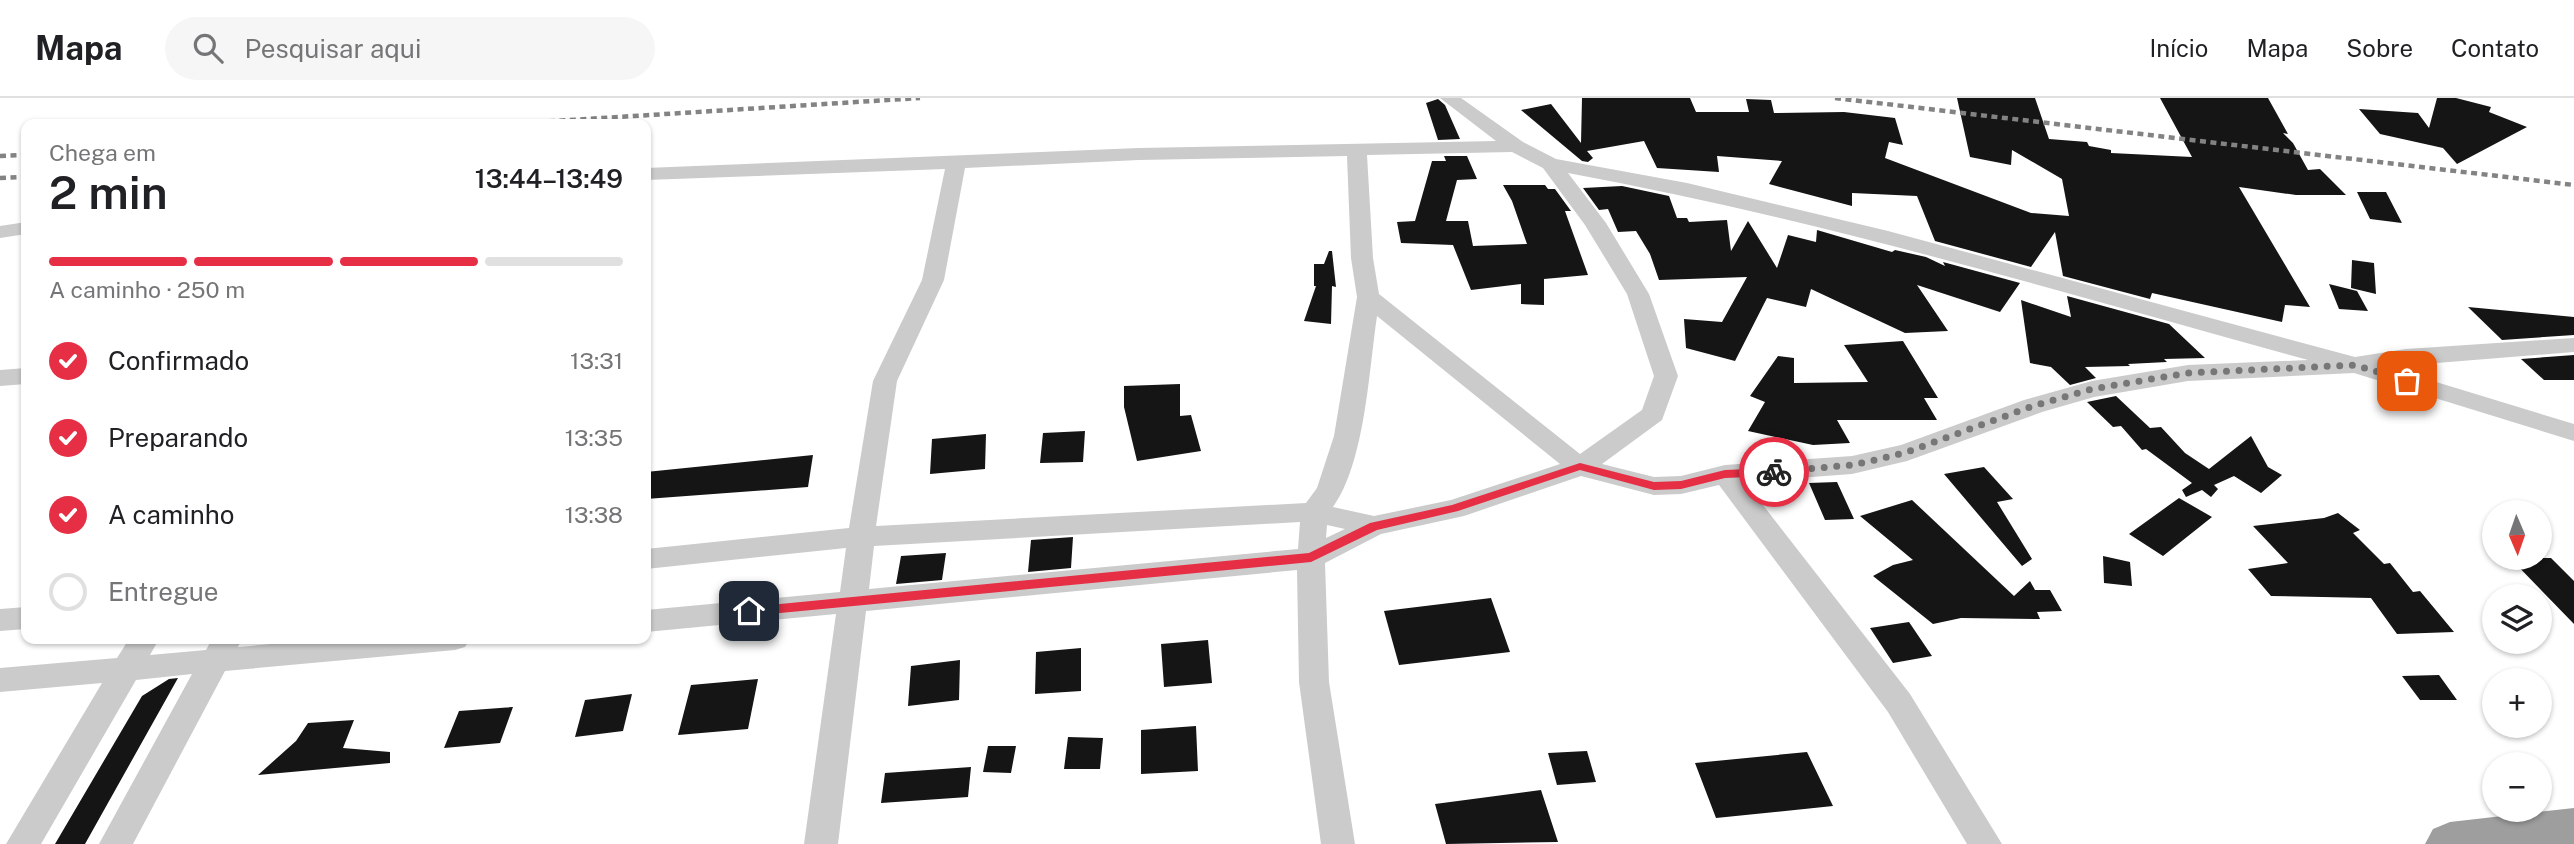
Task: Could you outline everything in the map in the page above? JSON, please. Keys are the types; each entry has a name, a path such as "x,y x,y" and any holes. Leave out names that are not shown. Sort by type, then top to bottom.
{"highway":[{"path":"2450,844 2574,829"}],"street":[{"path":"1448,98 1516,146 1550,163 1687,189 1888,237 2355,365 2574,433"},
{"path":"651,174 1139,154 1516,146"},
{"path":"1338,844 1314,682 1311,558 1314,512 1330,491 1347,436 1368,297 1362,258 1357,150"},
{"path":"821,844 861,537 885,382 933,280 956,163"},
{"path":"651,621 1311,558 1374,526 1454,509 1580,467 1653,414 1666,376 1638,295 1595,223 1550,163"},
{"path":"0,232 21,229"},
{"path":"1368,297 1580,467 1654,486 1681,485 1725,474 1852,465 1907,452 2033,406 2092,389 2188,373 2355,365 2406,356 2574,345"},
{"path":"0,378 21,376"},
{"path":"1725,474 1899,703 1985,844"},
{"path":"651,558 861,537 1314,512 1374,526"},
{"path":"0,620 21,618"},
{"path":"23,844 141,644"},
{"path":"0,680 127,669 221,650 349,644"},
{"path":"116,844 221,650"}],"building":[{"path":"1582,98 1690,98 1696,112 1749,112 1746,99 1771,100 1774,113 1844,112 1895,118 1903,145 1889,142 1885,158 2031,213 2069,216 2062,179 2012,150 2011,165 1970,157 1957,98 2035,98 2049,139 2087,142 2089,146 2111,150 2111,153 2192,157 2160,98 2268,98 2288,134 2283,133 2293,143 2308,170 2320,169 2346,195 2296,195 2239,187 2310,307 2285,305 2282,322 2152,293 2150,299 2063,276 2055,232 2031,267 1935,241 1917,196 1852,193 1852,206 1769,184 1782,161 1717,156 1719,172 1657,168 1644,141 1587,151 1593,158 1588,162 1582,161 1521,110 1551,104 1581,143"},
{"path":"2437,98 2456,98 2491,107 2489,112 2527,127 2457,164 2443,148 2380,134 2359,109 2418,113 2429,128"},
{"path":"1438,99 1445,105 1460,139 1438,140 1426,103"},
{"path":"1444,156 1467,156 1477,179 1457,180 1446,221 1468,221 1473,246 1527,244 1512,201 1503,185 1545,185 1548,189 1555,189 1571,211 1565,211 1588,275 1544,279 1544,305 1521,304 1521,284 1471,290 1453,245 1401,243 1397,222 1415,221 1432,161 1446,161"},
{"path":"1622,186 1669,196 1677,218 1687,218 1689,222 1727,220 1731,251 1748,221 1777,268 1788,235 1816,242 1817,230 1892,252 1895,250 1926,257 1945,266 1943,262 2020,283 2000,312 1917,285 1948,331 1905,333 1811,289 1806,307 1767,298 1735,361 1686,348 1684,319 1722,322 1747,277 1659,280 1650,254 1636,231 1618,232 1608,209 1599,210 1583,188"},
{"path":"2357,192 2386,192 2402,223 2370,219"},
{"path":"1329,251 1332,251 1336,287 1332,286 1331,324 1304,321 1316,286 1314,264 1324,264"},
{"path":"2352,260 2374,263 2376,294 2351,288"},
{"path":"2329,284 2357,291 2368,311 2339,309"},
{"path":"2067,296 2169,324 2205,358 2164,359 2167,362 2128,364 2130,366 2085,367 2096,378 2070,385 2051,367 2030,363 2021,300 2071,317"},
{"path":"2468,307 2574,317 2574,335 2502,340"},
{"path":"1903,341 1938,398 1924,398 1937,420 1837,420 1850,443 1813,445 1748,431 1765,402 1750,396 1778,356 1794,358 1794,383 1868,382 1844,345"},
{"path":"2574,355 2574,380 2544,380 2521,359"},
{"path":"1180,384 1180,416 1191,415 1201,451 1137,461 1124,407 1124,386"},
{"path":"2116,396 2150,428 2161,427 2185,453 2209,469 2251,436 2268,467 2282,475 2261,493 2234,476 2214,485 2218,489 2211,497 2202,490 2186,497 2182,490 2192,483 2146,449 2142,450 2121,426 2113,427 2087,402"},
{"path":"1085,431 1083,462 1040,463 1043,433"},
{"path":"986,434 985,469 930,474 932,439"},
{"path":"813,455 808,487 651,499 651,471"},
{"path":"1984,467 2013,499 1997,502 2032,559 2022,566 1944,474"},
{"path":"1837,482 1854,519 1825,520 1809,483"},
{"path":"2179,498 2212,517 2163,556 2129,534"},
{"path":"1912,500 2014,596 2030,581 2035,590 2050,590 2062,611 2037,612 2040,619 1961,618 1933,624 1873,576 1893,565 1913,560 1860,516"},
{"path":"2338,513 2360,530 2353,533 2384,564 2390,563 2413,592 2420,591 2454,632 2397,634 2371,598 2271,596 2248,569 2288,563 2253,526 2324,518"},
{"path":"1073,537 1071,568 1028,572 1031,540"},
{"path":"946,553 942,580 896,584 901,556"},
{"path":"2103,556 2130,562 2132,586 2104,583"},
{"path":"2552,559 2574,581 2574,624 2552,601 2552,584 2535,584 2522,570 2552,570"},
{"path":"1491,598 1510,652 1399,665 1384,611"},
{"path":"1909,622 1932,656 1893,663 1870,628"},
{"path":"1208,640 1212,683 1164,687 1161,644"},
{"path":"1081,648 1081,691 1035,694 1036,652"},
{"path":"960,660 959,700 908,706 911,666"},
{"path":"2439,675 2457,700 2420,700 2402,676"},
{"path":"178,678 85,844 55,844 142,696 169,679"},
{"path":"758,679 748,729 678,735 691,685"},
{"path":"632,694 623,731 575,737 585,700"},
{"path":"513,707 500,743 444,748 459,711"},
{"path":"354,720 343,748 390,752 390,763 258,775 296,741 308,723"},
{"path":"1196,726 1198,771 1141,774 1141,730"},
{"path":"1068,737 1103,738 1100,769 1064,769"},
{"path":"988,746 1016,746 1011,773 983,772"},
{"path":"1587,751 1596,782 1557,785 1548,753"},
{"path":"1807,752 1833,806 1716,818 1695,763"},
{"path":"971,767 968,797 881,803 885,773"},
{"path":"1541,790 1558,842 1446,844 1435,804"}],"railway":[{"path":"586,119 920,98"},
{"path":"1835,98 2574,185"},
{"path":"0,156 21,155"},
{"path":"0,178 21,177"}],"way so far":[{"path":"1774,472 1871,461 1907,452 2033,406 2092,389 2188,373 2355,365 2407,381"}],"route":[{"path":"749,611 1311,558 1374,526 1454,509 1580,467 1654,486 1681,485 1725,474 1774,472"}]}
